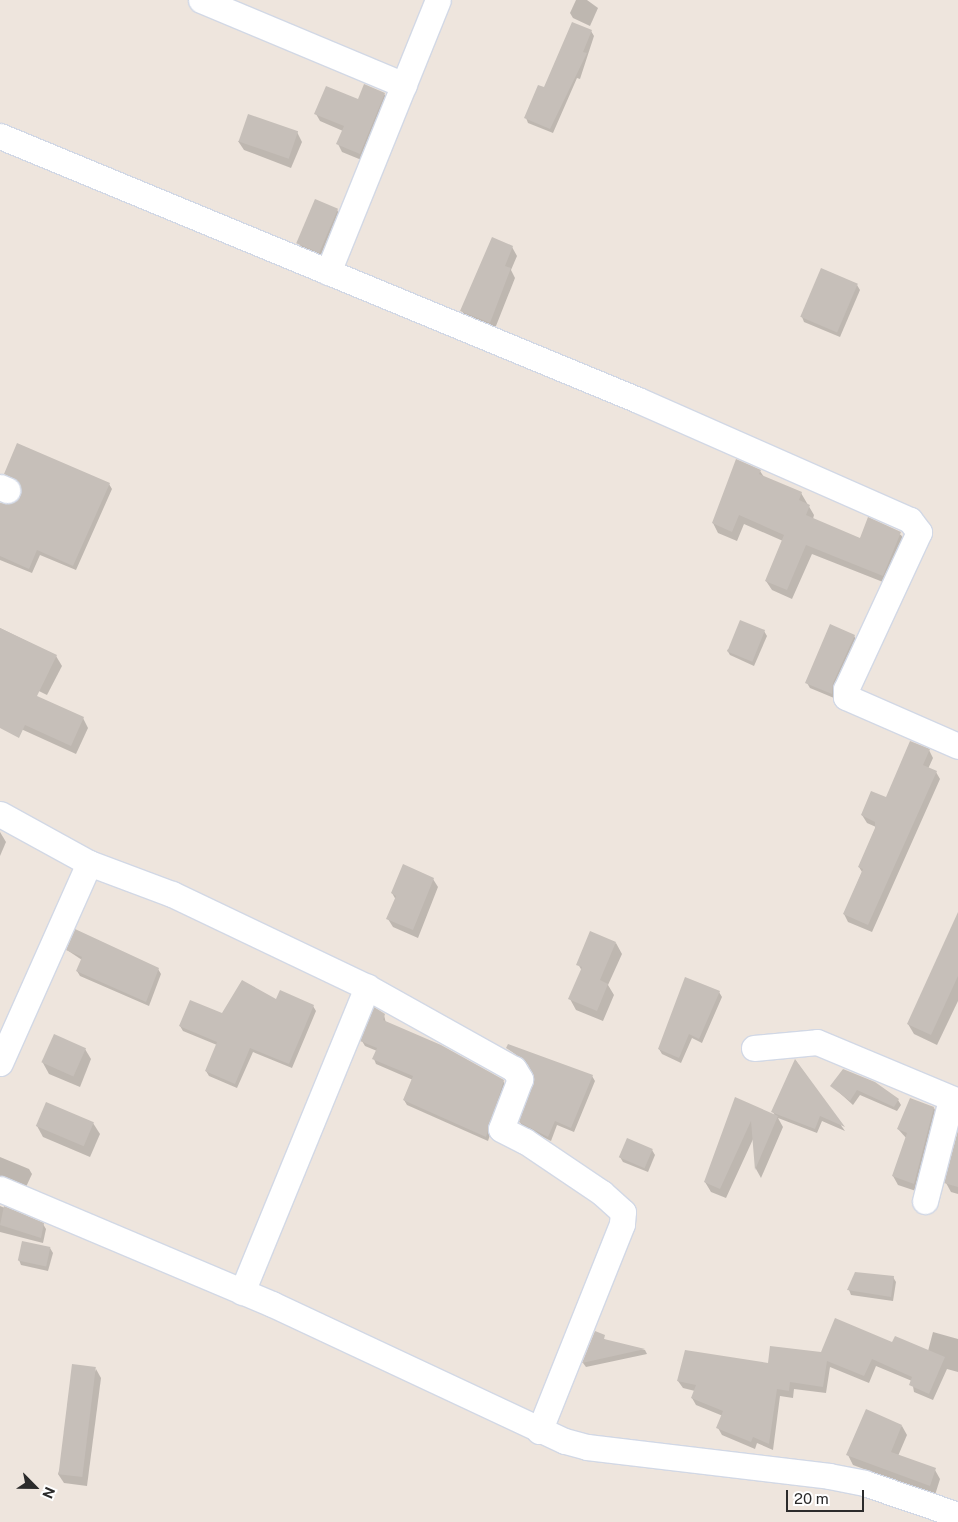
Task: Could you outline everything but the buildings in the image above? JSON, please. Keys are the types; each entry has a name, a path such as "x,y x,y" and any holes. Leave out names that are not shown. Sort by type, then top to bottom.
{"street":[{"path":"201,0 404,85"},
{"path":"328,272 438,0"},
{"path":"0,136 629,397 910,520 919,532 846,689 846,698 958,746"},
{"path":"0,814 89,862 172,894 367,987 514,1070 520,1079 501,1129 525,1141 594,1188 623,1212 622,1224 539,1432"},
{"path":"0,1063 89,862"},
{"path":"242,1292 367,987"},
{"path":"754,1048 817,1042 954,1100 925,1201"},
{"path":"0,1189 242,1292 506,1412 539,1432 587,1447 829,1476 882,1488 958,1515"}]}
